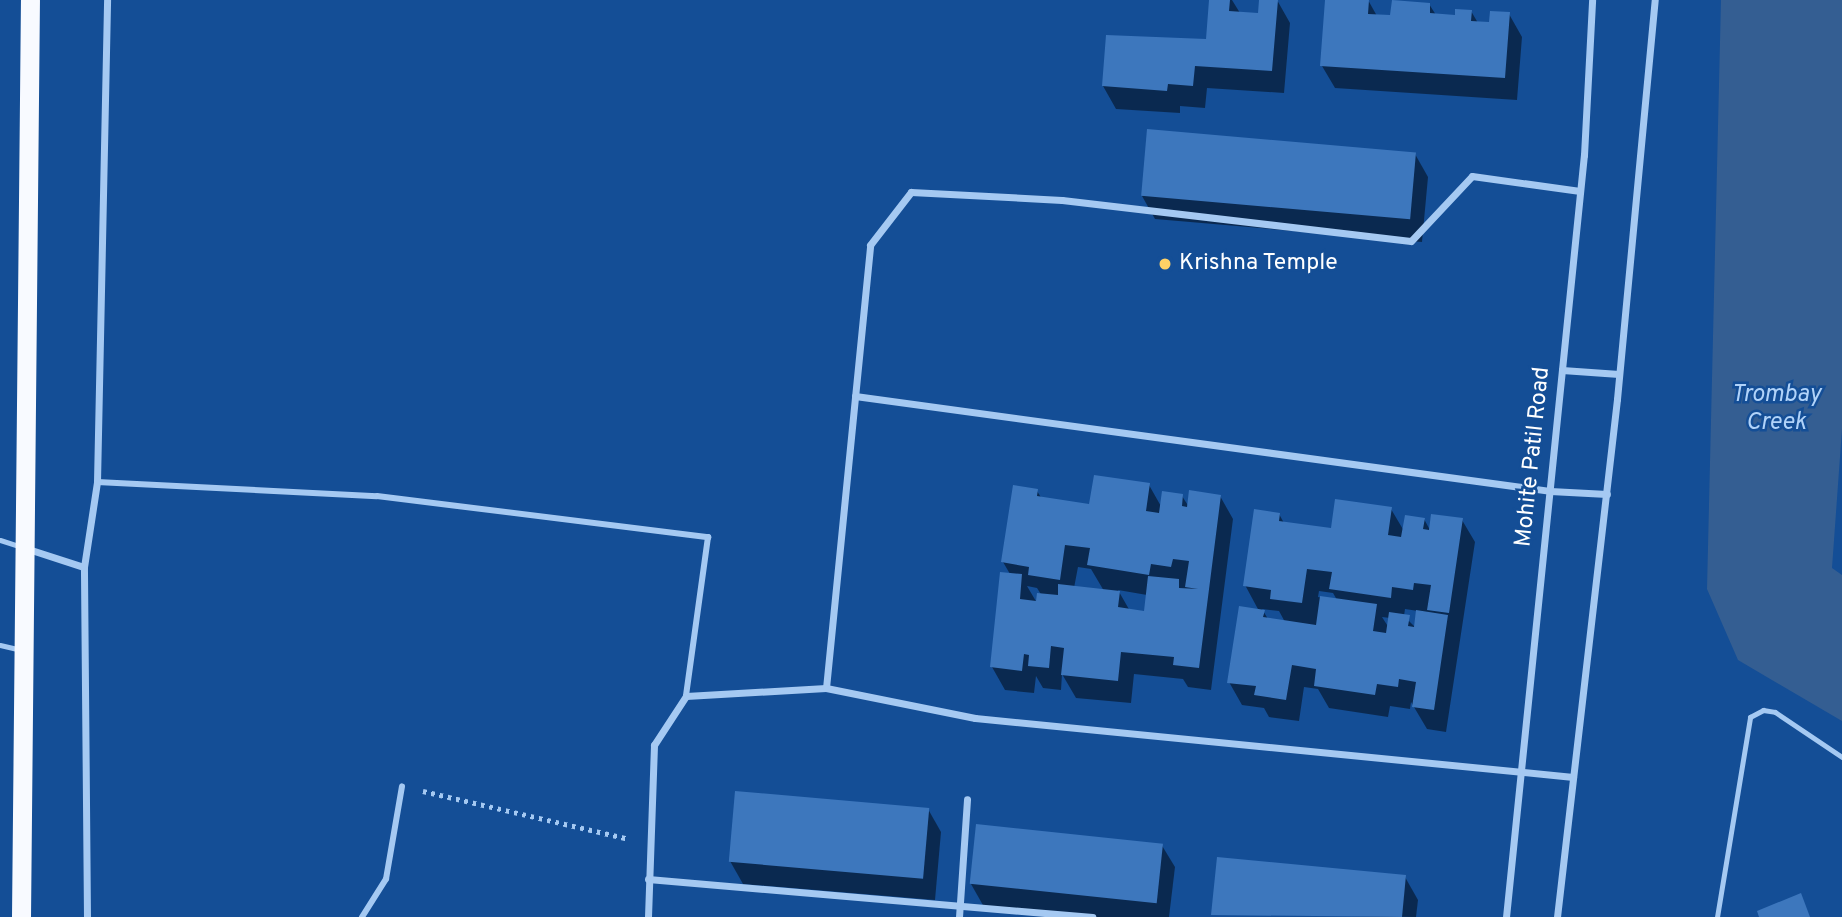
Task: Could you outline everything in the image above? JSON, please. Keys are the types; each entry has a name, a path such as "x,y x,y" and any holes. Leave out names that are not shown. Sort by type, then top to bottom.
{"highway":[{"path":"22,917 30,0"}],"street":[{"path":"87,917 84,567 97,482 107,0"},
{"name":"Mohite Patil Road","path":"1506,917 1580,191 1592,0"},
{"path":"1557,917 1607,494 1655,0"},
{"path":"826,688 870,245 911,192 1062,200 1411,241 1472,176 1580,191"},
{"path":"1562,370 1619,374"},
{"path":"855,396 1550,491 1607,494"},
{"path":"97,482 377,496 708,537 686,696 654,745 648,917"},
{"path":"25,548 84,567"},
{"path":"686,696 826,688 975,718 1521,775 1573,777"},
{"path":"362,917 386,879 402,786"},
{"path":"959,917 967,799"},
{"path":"648,879 1092,917"}],"lane":[{"path":"0,540 25,548"},
{"path":"0,645 26,651"},
{"path":"1717,917 1750,718 1763,710 1776,712 1842,757"}],"path":[{"path":"402,786 650,843"}],"water":[{"name":"Trombay Creek","path":"1721,0 1842,0 1842,429 1832,568 1842,575 1842,721 1738,660 1707,589"}],"building":[{"path":"1209,0 1230,0 1229,11 1258,13 1259,0 1278,0 1272,71 1195,66 1193,86 1168,84 1167,91 1102,86 1106,35 1206,39"},
{"path":"1325,0 1369,0 1368,14 1390,15 1392,0 1430,3 1430,13 1455,15 1455,9 1472,10 1471,21 1489,22 1490,11 1510,12 1505,78 1320,66"},
{"path":"1147,129 1416,153 1410,219 1141,196"},
{"path":"1094,475 1150,483 1146,511 1159,513 1162,491 1183,494 1182,506 1187,507 1189,490 1221,495 1199,668 1173,665 1174,657 1121,652 1118,681 1061,675 1064,648 1051,646 1049,668 1028,666 1029,655 1024,654 1022,671 990,667 1000,572 1022,574 1020,599 1036,601 1037,593 1058,595 1058,584 1120,591 1118,607 1144,611 1148,576 1179,579 1179,588 1198,589 1185,587 1189,561 1173,559 1171,567 1151,564 1149,575 1087,565 1090,548 1065,545 1060,580 1028,575 1029,567 1001,562 1013,485 1038,489 1037,496 1089,504"},
{"path":"1335,499 1392,507 1388,535 1401,537 1405,515 1425,518 1423,529 1429,530 1431,514 1463,518 1449,613 1427,610 1431,585 1414,583 1413,590 1392,587 1391,598 1329,589 1332,572 1307,569 1302,603 1270,599 1271,590 1243,586 1254,509 1280,513 1279,521 1331,528"},
{"path":"1320,596 1377,604 1373,631 1386,633 1389,612 1410,615 1408,626 1414,627 1416,610 1448,615 1434,710 1412,707 1416,682 1399,679 1398,687 1377,684 1375,695 1314,686 1316,669 1292,665 1286,700 1254,695 1256,686 1227,683 1239,606 1265,610 1263,617 1316,625"},
{"path":"735,791 929,808 923,879 729,862"},
{"path":"976,824 1163,844 1157,903 970,884"},
{"path":"1217,857 1406,875 1402,917 1211,915"},
{"path":"1801,893 1810,917 1759,917 1757,911"}],"place":[{"name":"Krishna Temple","path":"1165,264"}]}
